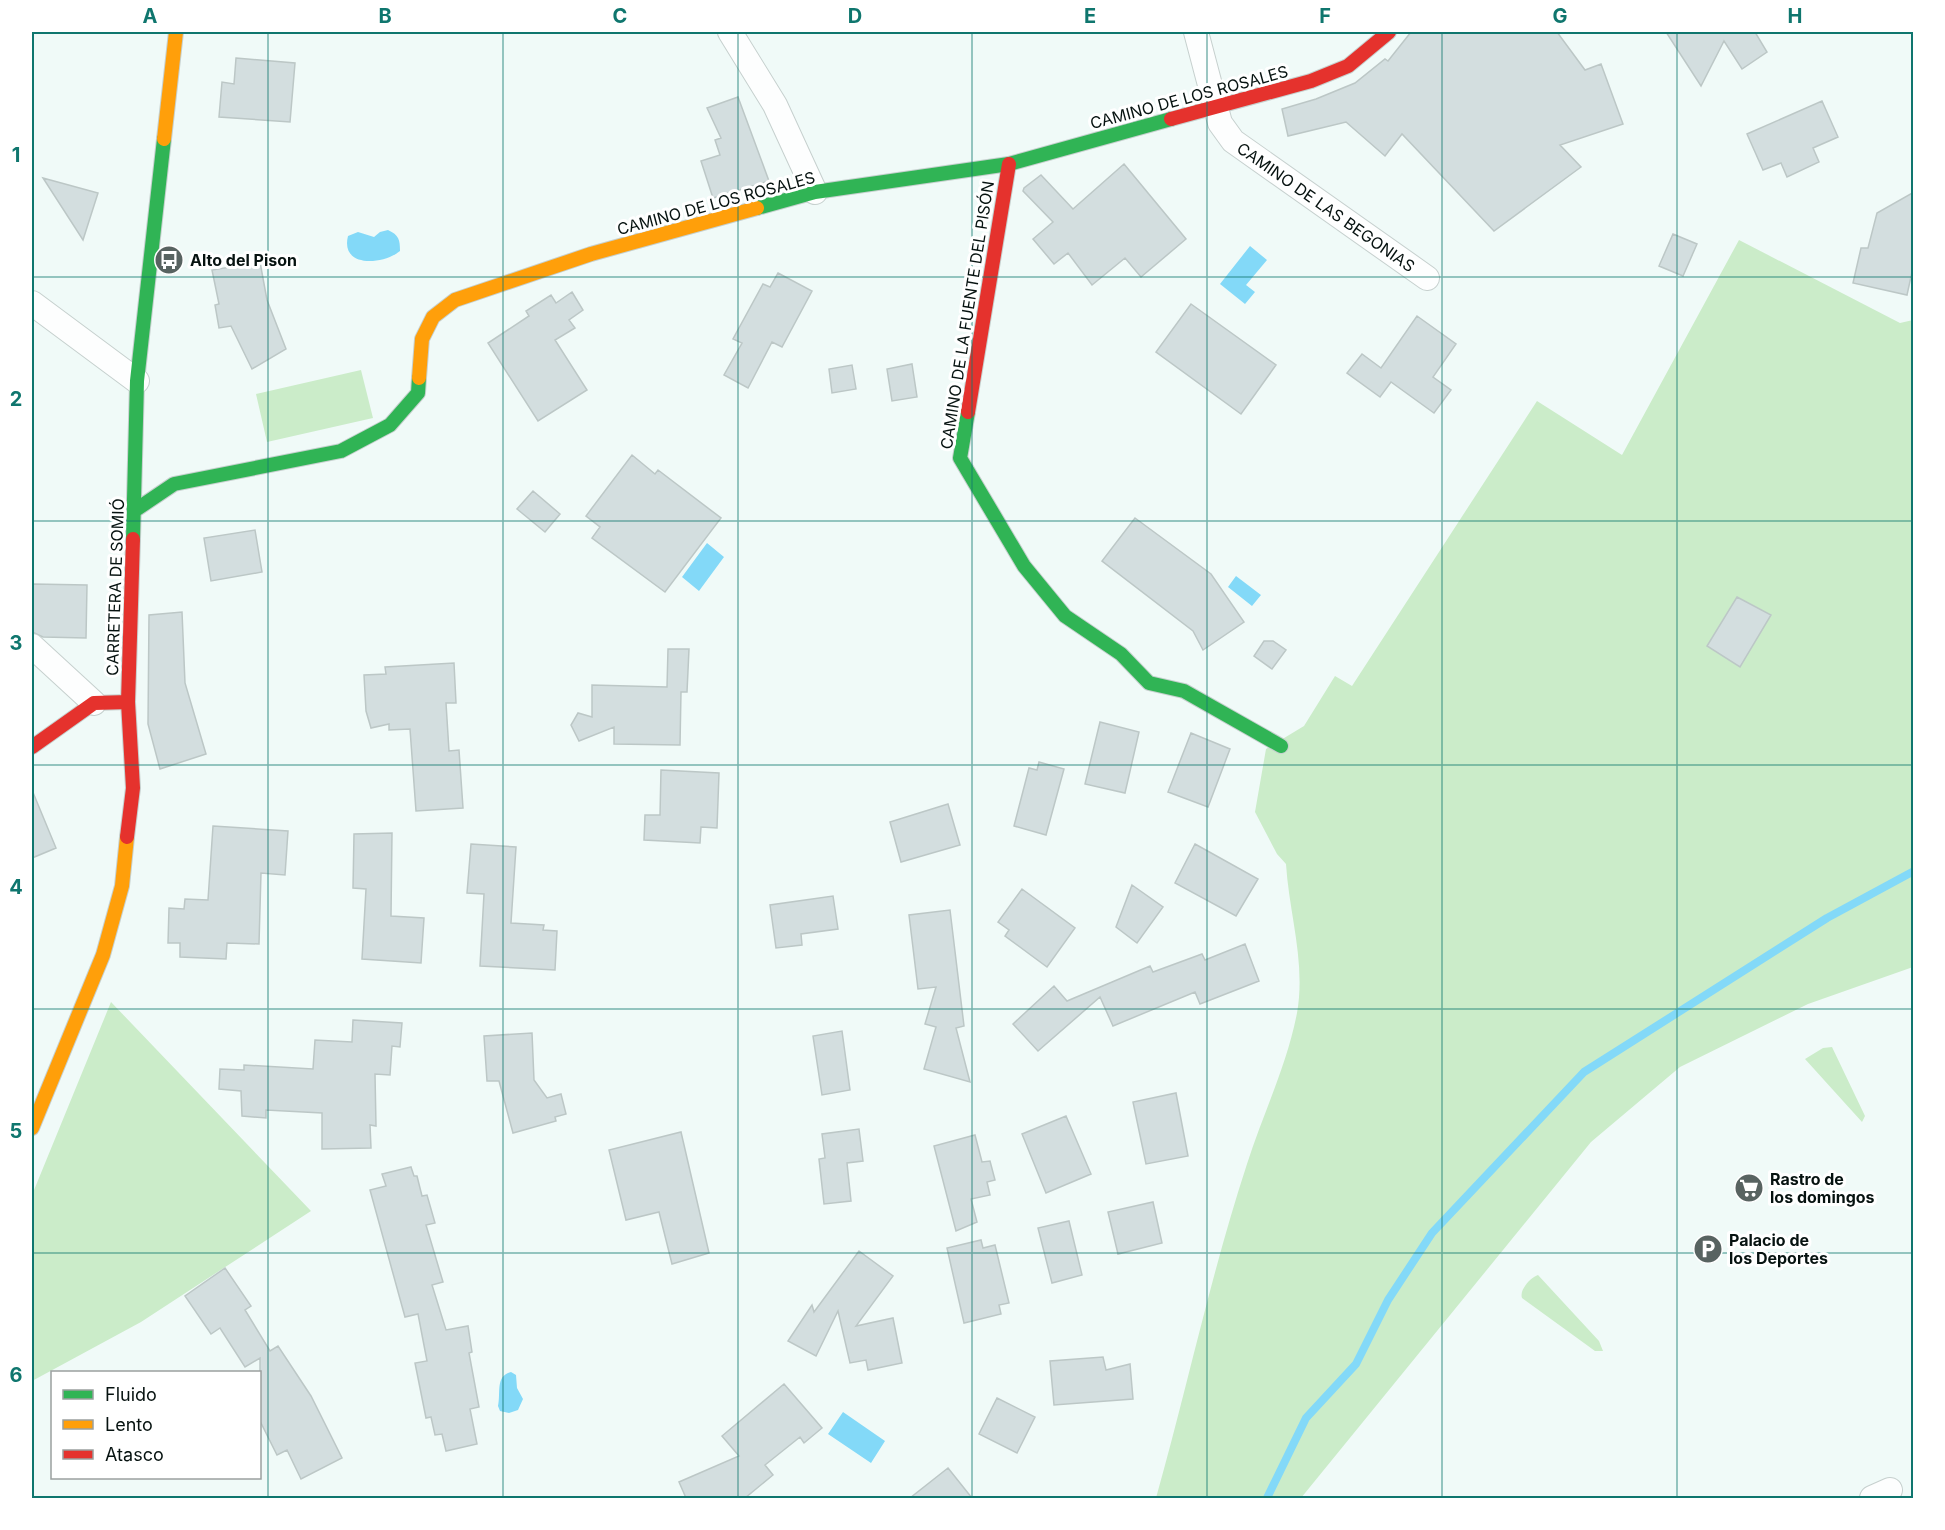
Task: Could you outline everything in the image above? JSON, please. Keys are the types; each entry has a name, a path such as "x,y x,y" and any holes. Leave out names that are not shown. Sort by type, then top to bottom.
{"street":[{"name":"CARRETERA DE SOMIÓ","path":"32,1128 103,955 122,886 133,788 128,702 137,381 176,32"},
{"path":"730,32 775,105 815,192"},
{"name":"CAMINO DE LAS BEGONIAS","path":"1196,32 1220,123 1233,141 1427,278"},
{"name":"CAMINO DE LOS ROSALES","path":"134,511 174,484 341,451 390,425 418,393 422,339 433,317 455,300 591,254 815,192 1009,164 1216,105 1311,81 1348,66 1389,32"},
{"name":"CAMINO DE LA FUENTE DEL PISÓN","path":"1009,164 960,458 1024,566 1065,616 1121,654 1149,683 1184,691 1281,746"},
{"path":"32,303 137,381"},
{"path":"32,646 94,703"},
{"path":"32,747 94,703 128,702"}],"green space":[{"path":"1739,240 1900,323 1913,320 1913,967 1808,1004 1680,1067 1591,1142 1301,1498 1156,1498 1234,1205 1287,1052 1297,1013 1300,975 1286,864 1277,854 1255,812 1266,749 1304,726 1335,676 1352,686 1537,401 1622,455"},
{"path":"361,370 373,418 267,442 256,394"},
{"path":"111,1002 311,1211 141,1322 32,1381 32,1195"},
{"path":"1832,1047 1865,1116 1862,1122 1805,1059 1823,1048"},
{"path":"1538,1275 1599,1341 1603,1351 1595,1351 1522,1298 1522,1291 1526,1284"}],"water":[{"path":"388,230 395,234 400,244 400,251 393,256 365,261 350,254 347,246 348,236 358,232 374,237"},
{"path":"1250,246 1267,260 1246,285 1255,292 1245,304 1220,284"},
{"path":"707,543 724,557 699,591 682,577"},
{"path":"1236,576 1261,595 1252,606 1228,587"},
{"path":"511,1372 516,1375 517,1388 523,1399 518,1410 509,1413 500,1411 498,1406 501,1381 506,1374"},
{"path":"843,1412 885,1441 871,1463 828,1434"}],"building":[{"path":"1411,32 1557,32 1585,70 1601,64 1623,124 1560,145 1581,167 1494,231 1402,134 1385,156 1346,122 1288,136 1282,109 1316,99 1355,83 1385,59 1388,61"},
{"path":"1666,32 1755,32 1767,52 1742,69 1724,41 1701,86"},
{"path":"236,58 295,63 290,122 219,117 222,82 234,84"},
{"path":"738,97 769,181 713,198 701,161 720,155 715,140 721,138 707,108"},
{"path":"1822,101 1838,137 1813,148 1819,162 1787,177 1781,163 1763,170 1747,134"},
{"path":"1124,164 1186,239 1141,277 1125,258 1092,285 1068,253 1054,264 1033,239 1053,222 1023,191 1041,175 1073,209"},
{"path":"43,178 98,193 83,240"},
{"path":"1914,192 1914,263 1907,295 1853,283 1861,248 1868,248 1877,213"},
{"path":"1673,234 1697,244 1683,276 1659,266"},
{"path":"260,262 267,300 286,349 252,369 231,326 219,328 215,305 219,304 212,270"},
{"path":"778,273 812,291 782,347 772,342 748,388 724,375 742,343 733,339 763,284 770,287"},
{"path":"572,292 583,310 569,320 575,328 555,340 587,390 538,421 488,343 529,316 526,311 551,295 556,303"},
{"path":"1191,304 1276,365 1241,414 1156,352"},
{"path":"1417,316 1456,344 1433,377 1451,390 1434,413 1391,382 1380,397 1347,373 1362,354 1381,368"},
{"path":"912,364 917,397 892,401 887,369"},
{"path":"852,365 856,389 832,393 829,369"},
{"path":"632,455 655,474 658,470 721,518 665,592 592,538 600,527 586,516"},
{"path":"533,491 560,514 545,532 517,509"},
{"path":"1135,518 1211,574 1244,622 1203,650 1193,631 1102,561"},
{"path":"255,530 262,572 211,581 204,538"},
{"path":"33,584 87,585 86,638 43,637 32,632"},
{"path":"1737,597 1771,615 1740,667 1707,646"},
{"path":"182,612 185,683 206,754 160,769 148,724 149,615"},
{"path":"1264,641 1273,641 1286,650 1272,669 1254,656"},
{"path":"668,649 689,649 687,692 681,692 680,745 614,744 614,727 579,741 571,725 578,713 592,717 592,685 667,687"},
{"path":"454,663 456,703 446,703 449,751 459,750 463,808 416,811 410,729 389,730 389,724 371,728 366,711 364,675 386,674 385,667"},
{"path":"1100,722 1139,732 1125,793 1085,784"},
{"path":"1191,733 1230,749 1208,807 1168,792"},
{"path":"1039,762 1064,769 1046,835 1014,826 1029,768 1037,770"},
{"path":"661,770 719,773 717,828 701,827 700,843 644,840 645,815 660,815"},
{"path":"32,790 56,848 32,858"},
{"path":"948,804 960,845 901,862 890,822"},
{"path":"213,826 288,831 285,875 261,873 259,944 227,943 226,959 180,957 180,943 168,943 169,908 184,909 185,899 208,900"},
{"path":"392,833 391,916 424,918 421,963 362,959 366,889 353,888 354,834"},
{"path":"471,844 516,847 511,923 544,925 543,930 557,931 555,970 480,966 484,894 467,893"},
{"path":"1195,844 1258,879 1236,916 1175,883"},
{"path":"1132,885 1163,907 1137,943 1116,927"},
{"path":"1022,889 1075,928 1047,967 1005,936 1009,930 998,922"},
{"path":"833,896 838,929 801,934 802,945 776,948 770,905"},
{"path":"950,910 964,1026 956,1028 970,1082 924,1069 936,1027 925,1024 936,987 918,989 909,915"},
{"path":"1245,944 1259,981 1200,1004 1195,992 1113,1026 1100,997 1038,1051 1013,1024 1054,986 1067,1001 1150,966 1153,972 1202,954 1205,960"},
{"path":"353,1020 402,1023 400,1047 392,1046 390,1075 375,1074 376,1126 370,1125 371,1148 322,1149 322,1113 266,1110 266,1118 242,1116 241,1091 219,1089 220,1069 244,1070 244,1065 313,1069 315,1040 352,1042"},
{"path":"842,1031 850,1090 822,1095 813,1036"},
{"path":"532,1033 534,1080 547,1098 561,1094 566,1114 555,1117 556,1121 513,1133 499,1081 487,1081 484,1036"},
{"path":"1176,1093 1188,1156 1146,1164 1133,1102"},
{"path":"1066,1116 1091,1174 1046,1193 1022,1134"},
{"path":"859,1129 863,1161 847,1163 851,1201 824,1204 819,1159 825,1158 822,1134"},
{"path":"681,1132 709,1253 672,1264 659,1212 626,1220 609,1150"},
{"path":"975,1135 982,1162 990,1161 995,1180 987,1182 990,1195 971,1199 977,1222 956,1231 934,1146"},
{"path":"411,1167 414,1176 417,1176 422,1196 427,1195 435,1223 426,1225 443,1282 432,1285 446,1330 468,1326 472,1352 469,1353 479,1407 470,1409 477,1444 446,1451 442,1434 435,1435 431,1417 426,1418 415,1363 427,1361 418,1314 405,1317 370,1190 386,1186 382,1174"},
{"path":"1153,1202 1162,1243 1118,1254 1108,1212"},
{"path":"1069,1221 1082,1275 1052,1283 1038,1228"},
{"path":"981,1240 983,1248 995,1245 1009,1303 999,1305 1001,1314 964,1323 947,1248"},
{"path":"859,1251 893,1276 856,1326 893,1318 902,1363 868,1370 866,1360 850,1363 838,1311 816,1356 788,1341 812,1305 814,1312"},
{"path":"225,1268 251,1306 245,1310 270,1351 278,1346 311,1396 342,1458 301,1479 287,1450 277,1455 261,1423 260,1358 245,1367 220,1328 211,1334 185,1296"},
{"path":"1103,1357 1106,1370 1130,1364 1133,1399 1054,1405 1050,1361"},
{"path":"784,1384 822,1428 804,1443 800,1437 765,1465 773,1475 745,1498 686,1498 679,1482 739,1456 722,1436"},
{"path":"997,1398 1035,1417 1017,1453 979,1434"},
{"path":"948,1468 972,1498 910,1498"}],"waterway":[{"path":"1267,1498 1306,1418 1356,1364 1388,1300 1432,1233 1584,1072 1827,918 1914,871"}],"traffic: fast":[{"path":"757,208 815,192 1009,164 1171,119"},
{"path":"133,539 137,381 164,139"},
{"path":"134,511 174,484 341,451 390,425 418,393 419,378"},
{"path":"968,412 960,458 1024,566 1065,616 1121,654 1149,683 1184,691 1281,746"}],"traffic: slow":[{"path":"164,139 176,32"},
{"path":"419,378 422,339 433,317 455,300 591,254 757,208"},
{"path":"32,1128 103,955 122,886 127,837"}],"traffic: jam":[{"path":"1171,119 1311,81 1348,66 1389,32"},
{"path":"968,412 1009,164"},
{"path":"127,837 133,788 128,702 133,539"},
{"path":"32,747 94,703 128,702"}],"place":[{"name":"Alto del Pison","path":"169,260"},
{"name":"Rastro de los domingos","path":"1749,1188"},
{"name":"Palacio de los Deportes","path":"1708,1249"}]}
